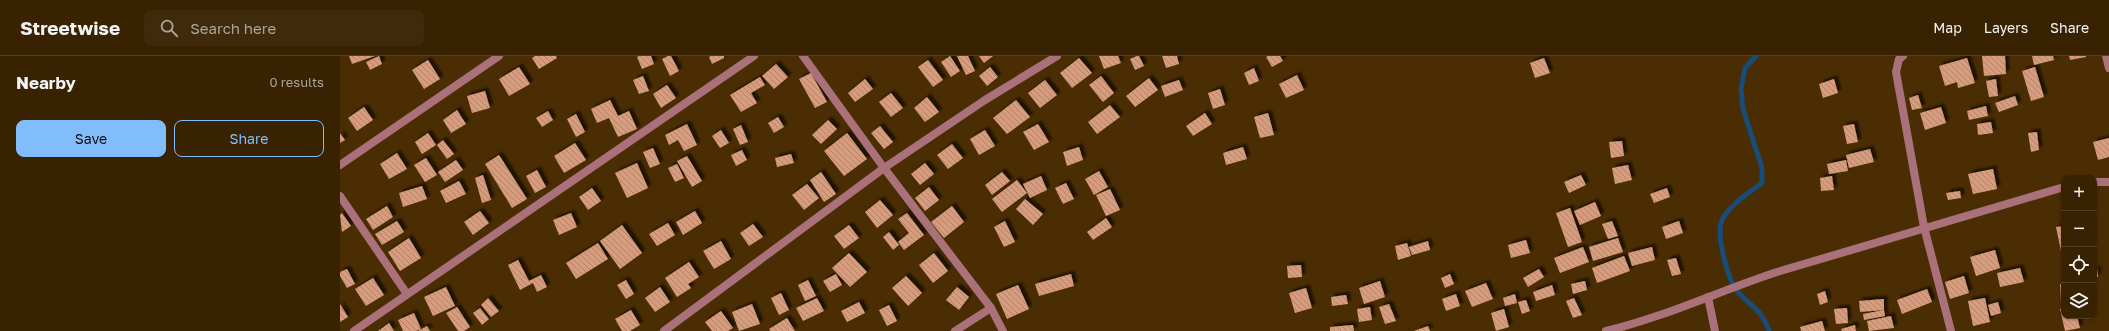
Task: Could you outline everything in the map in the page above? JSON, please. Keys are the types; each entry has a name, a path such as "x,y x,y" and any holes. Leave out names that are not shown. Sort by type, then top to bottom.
{"street":[{"path":"340,165 499,56"},
{"path":"354,331 754,56"},
{"path":"803,56 884,168 991,308 1003,331"},
{"path":"664,331 884,168 985,100 1057,56"},
{"path":"1903,56 1899,59 1896,72 1924,227 1951,331"},
{"path":"2106,56 2109,68"},
{"path":"2097,182 2109,182"},
{"path":"1606,331 1634,324 1744,282 1924,227 2061,188"},
{"path":"340,196 407,294"},
{"path":"1708,297 1715,331"},
{"path":"955,331 991,308"}],"building":[{"path":"349,56 375,56 352,64"},
{"path":"379,56 382,64 370,70 366,62"},
{"path":"535,56 556,56 557,58 539,69 532,58"},
{"path":"651,56 654,64 642,69 637,57"},
{"path":"671,56 679,71 670,76 662,59"},
{"path":"724,56 724,58 712,64 709,57"},
{"path":"950,56 960,71 951,77 941,62"},
{"path":"957,56 968,56 975,71 966,75"},
{"path":"979,56 993,56 984,63"},
{"path":"1099,56 1118,56 1121,63 1104,69"},
{"path":"1139,56 1144,66 1135,70 1130,59"},
{"path":"1162,56 1177,56 1179,64 1166,68"},
{"path":"1280,56 1283,61 1272,67 1266,57"},
{"path":"1982,56 2005,56 2006,74 1984,76"},
{"path":"2032,56 2053,56 2054,60 2034,65"},
{"path":"2069,56 2086,56 2086,57 2070,60"},
{"path":"1079,58 1092,73 1072,88 1060,73"},
{"path":"1544,58 1550,73 1535,78 1530,63"},
{"path":"1967,58 1975,83 1958,88 1957,82 1945,86 1939,66"},
{"path":"428,60 440,79 424,89 412,70"},
{"path":"928,60 943,80 933,87 918,67"},
{"path":"776,64 788,77 774,89 762,76"},
{"path":"519,67 530,84 509,96 499,79"},
{"path":"990,67 998,77 987,86 979,76"},
{"path":"2035,67 2044,97 2031,101 2022,71"},
{"path":"1254,68 1259,81 1249,85 1244,73"},
{"path":"811,73 827,102 815,108 799,79"},
{"path":"1297,75 1304,90 1286,98 1279,84"},
{"path":"643,76 649,91 639,94 633,80"},
{"path":"1101,76 1114,93 1103,102 1089,85"},
{"path":"760,77 765,85 751,93 757,103 741,112 730,95"},
{"path":"1149,78 1158,90 1135,107 1126,96"},
{"path":"865,79 873,89 855,102 848,93"},
{"path":"1834,79 1838,93 1823,98 1819,84"},
{"path":"1996,79 1998,96 1989,97 1986,81"},
{"path":"1045,80 1057,95 1040,108 1028,93"},
{"path":"1179,80 1183,90 1165,97 1161,86"},
{"path":"667,85 676,98 661,108 653,94"},
{"path":"1220,89 1225,105 1213,109 1208,93"},
{"path":"485,91 490,108 472,113 467,96"},
{"path":"891,93 903,108 891,117 879,102"},
{"path":"1918,95 1922,108 1912,110 1909,98"},
{"path":"2015,96 2018,105 1999,112 1995,103"},
{"path":"927,97 939,112 925,122 914,108"},
{"path":"610,100 618,116 629,111 637,129 618,137 609,118 597,123 591,109"},
{"path":"1016,100 1030,117 1007,134 993,118"},
{"path":"1110,105 1120,117 1097,134 1088,122"},
{"path":"1986,106 1988,116 1969,120 1967,111"},
{"path":"364,107 373,120 357,131 348,118"},
{"path":"1941,107 1946,123 1925,130 1920,113"},
{"path":"457,110 466,124 451,133 443,120"},
{"path":"548,111 553,120 542,127 536,118"},
{"path":"1205,113 1212,124 1193,136 1186,126"},
{"path":"1268,113 1274,135 1260,138 1254,117"},
{"path":"576,114 585,132 576,137 567,119"},
{"path":"778,117 784,127 774,133 768,123"},
{"path":"828,120 837,129 821,144 812,135"},
{"path":"1991,122 1993,133 1978,135 1977,124"},
{"path":"687,124 697,145 684,151 678,140 669,145 665,135"},
{"path":"1038,124 1049,142 1034,150 1023,132"},
{"path":"1854,124 1858,142 1847,144 1843,126"},
{"path":"741,125 748,142 740,145 733,129"},
{"path":"880,126 893,142 884,149 871,133"},
{"path":"721,130 729,143 720,148 712,136"},
{"path":"985,130 995,146 979,155 970,139"},
{"path":"2037,132 2039,150 2031,152 2028,133"},
{"path":"340,133 345,140 340,143"},
{"path":"428,133 436,145 422,154 415,142"},
{"path":"847,133 867,159 844,176 824,151"},
{"path":"2109,138 2109,157 2098,160 2093,142"},
{"path":"443,140 454,154 447,159 437,145"},
{"path":"1622,141 1624,156 1611,158 1609,142"},
{"path":"575,143 586,160 564,173 554,156"},
{"path":"952,144 963,158 948,169 937,155"},
{"path":"1079,147 1083,160 1067,166 1063,152"},
{"path":"1243,147 1247,159 1226,165 1223,153"},
{"path":"653,148 660,164 650,168 643,152"},
{"path":"1870,149 1874,162 1849,168 1846,155"},
{"path":"742,150 747,160 736,166 731,155"},
{"path":"397,153 407,169 389,179 380,164"},
{"path":"791,154 794,163 777,167 775,158"},
{"path":"499,155 527,199 512,208 485,164"},
{"path":"687,156 702,181 692,187 677,161"},
{"path":"426,158 437,175 425,182 414,165"},
{"path":"456,160 463,170 445,182 438,172"},
{"path":"1846,160 1848,171 1829,174 1827,164"},
{"path":"637,163 648,188 627,198 615,173"},
{"path":"925,163 934,174 920,185 911,174"},
{"path":"677,164 684,178 675,182 668,168"},
{"path":"1628,165 1632,180 1615,184 1612,168"},
{"path":"1993,169 1997,189 1973,194 1968,174"},
{"path":"537,170 546,187 535,193 526,176"},
{"path":"1099,171 1108,187 1094,195 1085,179"},
{"path":"821,172 836,194 824,202 810,180"},
{"path":"1002,172 1010,181 992,195 985,185"},
{"path":"483,175 491,200 482,203 475,178"},
{"path":"1581,175 1586,185 1569,193 1564,182"},
{"path":"1041,176 1047,190 1030,198 1023,184"},
{"path":"1832,176 1834,190 1821,191 1820,178"},
{"path":"1017,180 1027,193 1002,212 992,199"},
{"path":"459,181 466,194 446,203 440,191"},
{"path":"1066,183 1074,199 1063,204 1055,188"},
{"path":"807,184 819,198 804,210 792,195"},
{"path":"422,186 427,199 403,207 399,193"},
{"path":"929,187 939,200 925,211 915,198"},
{"path":"592,188 601,201 588,210 579,197"},
{"path":"1667,188 1670,197 1654,203 1650,194"},
{"path":"1110,189 1120,210 1106,216 1096,195"},
{"path":"1960,191 1961,198 1948,200 1946,193"},
{"path":"1025,199 1043,214 1033,225 1016,209"},
{"path":"880,200 893,215 877,228 865,212"},
{"path":"1595,202 1601,216 1580,225 1574,211"},
{"path":"387,206 393,217 373,230 366,219"},
{"path":"952,206 964,222 944,238 931,222"},
{"path":"1570,208 1582,242 1568,247 1556,213"},
{"path":"480,211 489,223 473,235 464,222"},
{"path":"695,211 702,223 683,235 676,222"},
{"path":"342,213 351,226 342,232 340,215"},
{"path":"571,213 577,227 559,235 553,220"},
{"path":"907,213 924,235 904,250 898,242 909,233 898,219"},
{"path":"1106,218 1112,227 1093,240 1087,232"},
{"path":"397,221 404,232 382,245 375,234"},
{"path":"1005,221 1015,242 1004,247 994,227"},
{"path":"1612,221 1618,236 1608,239 1602,224"},
{"path":"1679,221 1683,233 1666,239 1662,227"},
{"path":"668,223 675,235 657,246 649,234"},
{"path":"753,224 763,237 749,246 740,233"},
{"path":"622,225 642,253 620,269 600,241"},
{"path":"849,225 859,238 844,249 834,236"},
{"path":"2061,226 2061,251 2056,227"},
{"path":"889,232 899,245 893,250 883,237"},
{"path":"409,238 421,258 400,271 388,252"},
{"path":"1618,238 1623,252 1593,261 1589,247"},
{"path":"1526,240 1530,253 1511,258 1508,245"},
{"path":"721,241 731,259 714,269 703,251"},
{"path":"1428,241 1430,250 1412,255 1409,247"},
{"path":"598,243 608,259 576,279 566,263"},
{"path":"1407,243 1411,256 1398,260 1395,246"},
{"path":"1583,247 1589,262 1560,273 1554,258"},
{"path":"1652,247 1655,260 1632,266 1628,253"},
{"path":"1995,250 2000,268 1976,276 1970,257"},
{"path":"849,253 867,272 850,287 832,268"},
{"path":"934,253 948,271 933,283 919,265"},
{"path":"1624,256 1630,271 1597,283 1592,268"},
{"path":"1676,258 1681,274 1672,276 1667,260"},
{"path":"518,260 529,281 541,275 547,287 537,292 533,283 520,290 508,265"},
{"path":"689,262 699,277 688,284 691,288 677,297 665,278"},
{"path":"1301,265 1302,277 1288,278 1287,266"},
{"path":"2020,268 2024,282 2000,287 1997,273"},
{"path":"347,269 355,284 347,288 340,276 340,272"},
{"path":"1539,269 1544,277 1528,287 1523,278"},
{"path":"836,274 842,285 830,292 823,281"},
{"path":"1071,274 1074,286 1039,296 1035,284"},
{"path":"1450,274 1454,284 1445,288 1441,278"},
{"path":"906,276 922,293 908,306 892,288"},
{"path":"1964,276 1969,293 1950,299 1945,282"},
{"path":"373,278 384,295 366,306 355,289"},
{"path":"626,280 634,294 626,299 617,285"},
{"path":"808,280 816,296 805,301 798,285"},
{"path":"1380,281 1385,297 1364,304 1359,288"},
{"path":"1585,281 1587,290 1573,294 1571,284"},
{"path":"1486,283 1493,299 1472,307 1465,291"},
{"path":"1018,285 1029,309 1007,319 996,294"},
{"path":"1552,285 1555,295 1536,301 1533,292"},
{"path":"446,287 455,306 433,316 424,297"},
{"path":"660,287 670,302 655,312 645,298"},
{"path":"957,287 969,297 959,310 946,300"},
{"path":"1306,288 1312,308 1295,313 1289,293"},
{"path":"1927,289 1932,302 1902,314 1897,300"},
{"path":"1825,291 1828,302 1820,305 1817,294"},
{"path":"781,293 789,310 779,315 771,298"},
{"path":"1456,294 1460,306 1446,311 1442,299"},
{"path":"1515,294 1517,303 1505,306 1503,298"},
{"path":"1346,295 1348,304 1332,306 1331,297"},
{"path":"488,298 499,311 491,317 481,305"},
{"path":"817,298 824,311 803,321 796,308"},
{"path":"1574,298 1582,315 1573,318 1566,301"},
{"path":"1985,298 1990,322 1973,326 1968,301"},
{"path":"1884,299 1884,310 1860,312 1859,301"},
{"path":"1526,300 1530,311 1522,314 1518,302"},
{"path":"859,302 865,313 847,322 841,311"},
{"path":"1998,302 2001,313 1991,316 1988,305"},
{"path":"340,304 348,317 340,322"},
{"path":"752,304 760,324 739,331 732,312"},
{"path":"1389,304 1396,321 1385,324 1379,307"},
{"path":"889,305 897,321 887,326 879,310"},
{"path":"457,307 470,327 464,331 458,331 446,313"},
{"path":"1370,307 1372,320 1359,322 1357,309"},
{"path":"480,308 489,319 482,325 473,313"},
{"path":"1847,308 1848,323 1836,324 1834,309"},
{"path":"1504,309 1509,327 1496,331 1491,313"},
{"path":"631,310 640,325 630,331 622,331 615,319"},
{"path":"1884,310 1885,316 1864,320 1863,314"},
{"path":"721,311 733,328 728,331 712,331 705,322"},
{"path":"414,313 421,329 416,331 403,331 398,320"},
{"path":"1891,316 1894,328 1869,331 1867,321"},
{"path":"787,318 795,331 770,331 769,329"},
{"path":"2062,319 2078,319 2080,328 2065,331"},
{"path":"1822,321 1825,331 1801,331 1800,327"},
{"path":"389,323 394,331 378,331"},
{"path":"1353,325 1354,331 1330,331 1330,327"},
{"path":"1855,325 1856,331 1842,331 1841,329"},
{"path":"427,326 430,331 418,331"},
{"path":"1428,326 1430,331 1414,331"}],"waterway":[{"path":"1756,56 1745,68 1741,89 1743,109 1762,168 1762,183 1738,201 1727,212 1723,217 1720,230 1724,258 1730,278 1737,291 1756,309 1763,318 1769,331"}]}
